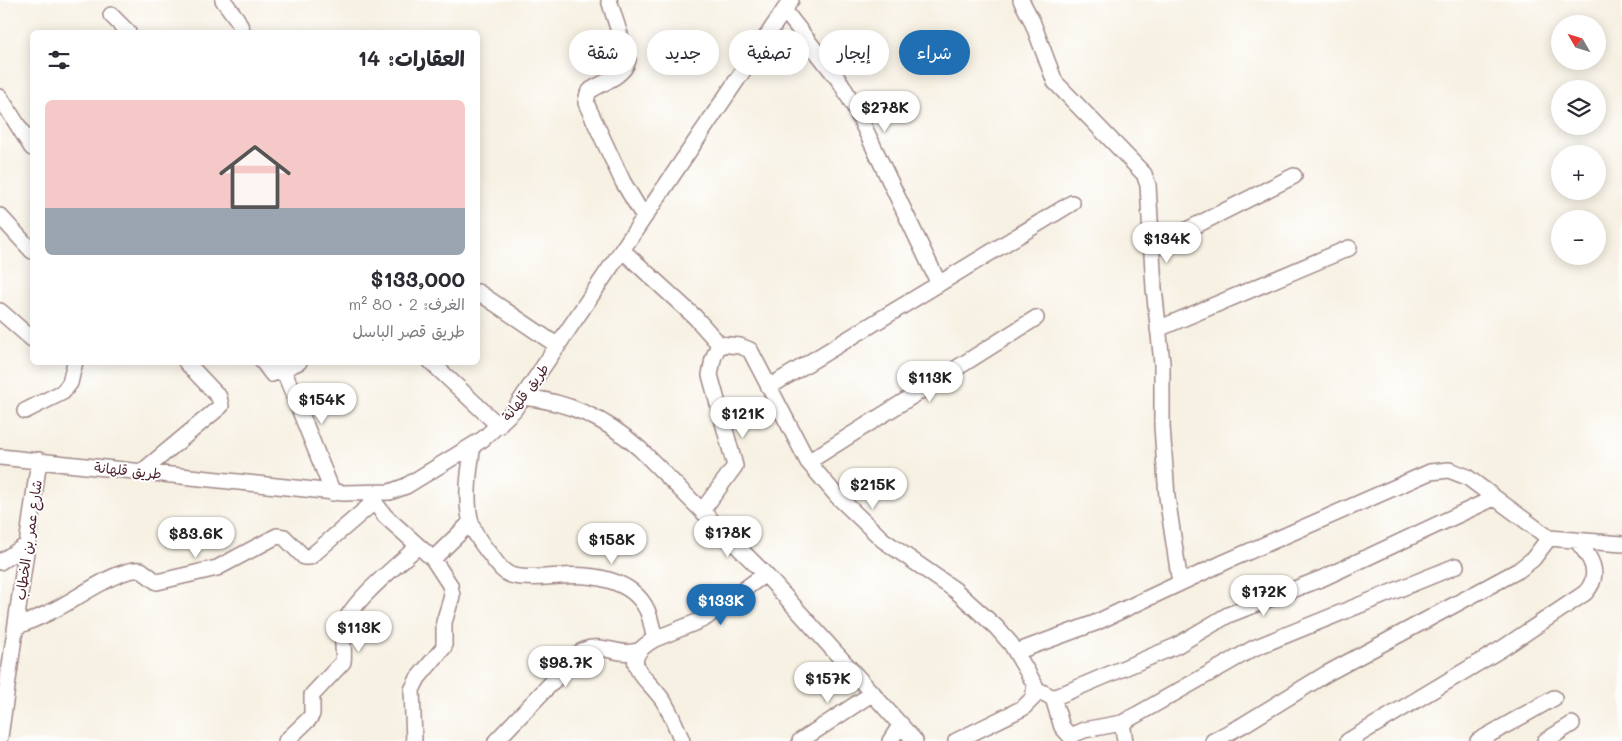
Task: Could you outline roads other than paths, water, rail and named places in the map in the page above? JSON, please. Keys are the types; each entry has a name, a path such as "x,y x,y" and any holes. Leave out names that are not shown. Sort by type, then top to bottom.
{"street":[{"path":"223,0 237,19 242,30"},
{"path":"609,0 628,60 620,74 588,93 586,103 623,182 644,217"},
{"path":"1021,0 1032,20 1055,82 1147,179 1150,194 1151,248 1162,363 1162,426 1167,498 1180,583"},
{"path":"788,5 841,82 939,284"},
{"name":"طريق قلهانة","path":"0,456 371,498 406,486 473,446 499,426 523,397 788,5"},
{"path":"111,15 126,30"},
{"path":"0,97 6,120 30,146"},
{"path":"1151,248 1294,176"},
{"path":"769,387 1072,203"},
{"path":"0,216 30,249"},
{"path":"1158,329 1349,248"},
{"path":"622,250 695,317 719,344 740,346 750,350 808,462 837,496 883,540 968,600 996,627 1016,652 1036,689 1053,698 1062,727 1070,736 1084,730 1122,723 1254,648 1456,566"},
{"path":"480,293 558,346"},
{"path":"0,311 30,337"},
{"path":"808,462 1036,318"},
{"path":"702,511 735,466 710,375 713,359 719,344"},
{"path":"25,410 64,392 70,383 70,365"},
{"path":"143,471 221,406 218,397 189,365"},
{"path":"265,365 272,374 292,365"},
{"path":"434,365 499,426"},
{"path":"283,369 333,493"},
{"path":"523,397 549,400 574,407 598,418 620,432 765,574 915,741"},
{"path":"473,446 469,467 471,522 479,539 498,564 510,575 542,578 585,575 610,580 626,588 639,598 647,610 655,639"},
{"name":"شارع عمر بن الخطاب","path":"0,737 39,460"},
{"path":"1016,652 1095,623 1180,583 1430,472 1449,470 1467,477 1549,538 1622,544"},
{"path":"16,627 59,608 90,589 128,571 141,570 157,582 206,572 277,536 284,537 304,557 310,556 371,498 385,516 433,560 450,585 452,596 444,622 444,647 418,678 412,690 414,741"},
{"path":"1053,698 1176,646 1228,615 1323,578 1494,498"},
{"path":"433,560 471,522"},
{"path":"1213,741 1243,726 1326,674 1519,570 1533,559 1549,538"},
{"path":"1348,741 1503,648 1585,593 1592,583 1594,573 1588,554 1576,540"},
{"path":"0,561 28,544"},
{"path":"286,741 309,719 312,714 312,695 342,662 342,630 350,615 361,600 418,546"},
{"path":"496,741 582,651 594,646 616,653 638,651 655,639 704,619 765,574"},
{"path":"638,651 635,663 640,673 663,700 682,741"},
{"path":"956,741 1023,708 1033,698 1036,689"},
{"path":"800,741 873,693"},
{"path":"1478,741 1554,698"},
{"path":"1122,723 1125,741"},
{"path":"890,741 901,724"},
{"path":"1545,741 1572,724"}]}
